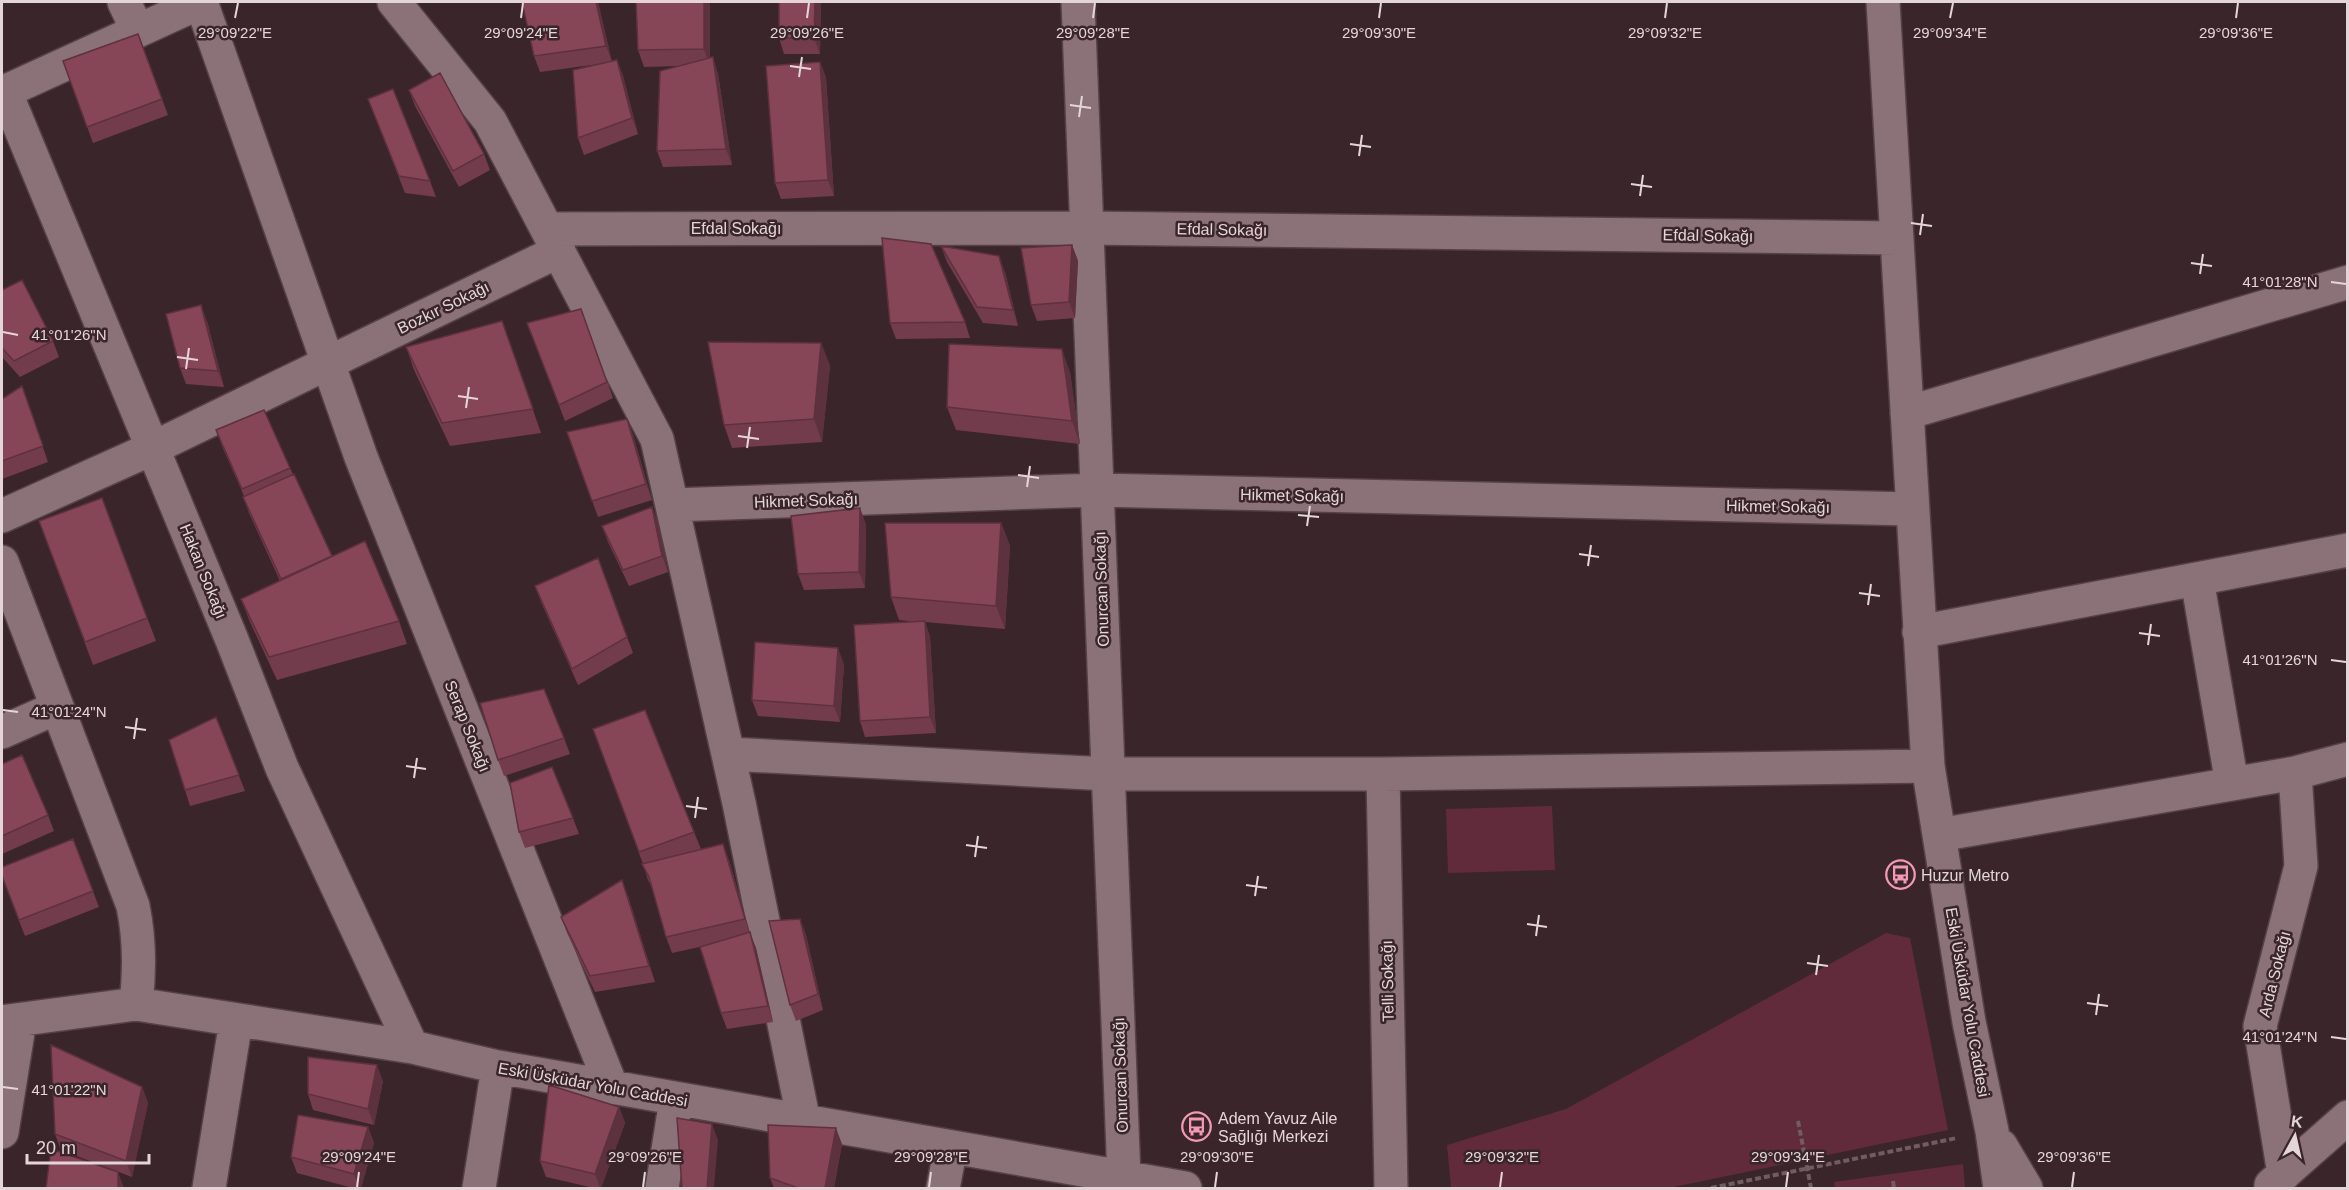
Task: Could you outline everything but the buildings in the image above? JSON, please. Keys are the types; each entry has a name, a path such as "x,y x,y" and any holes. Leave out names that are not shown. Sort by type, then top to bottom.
{"street":[{"path":"124,2 138,31"},
{"path":"3,92 201,2"},
{"name":"Serap Sokağı","path":"201,2 361,457 612,1088"},
{"path":"394,2 490,121 657,439 728,754 804,1122"},
{"name":"Onurcan Sokağı","path":"1078,2 1124,1177"},
{"name":"Eski Üsküdar Yolu Caddesi","path":"1884,2 1928,766 1969,1022 1992,1131 2000,1188"},
{"name":"Hakan Sokağı","path":"3,92 153,448 282,768 412,1047"},
{"name":"Efdal Sokağı","path":"553,240 1086,228 1897,238"},
{"name":"Bozkır Sokağı","path":"2,516 153,448 328,363 553,240"},
{"path":"1906,413 2348,282"},
{"name":"Hikmet Sokağı","path":"672,505 1097,490 1912,509"},
{"path":"1919,632 2348,550"},
{"path":"2,562 56,708 124,876 139,937 140,970 136,1004"},
{"path":"2197,579 2232,784"},
{"path":"2,732 56,708"},
{"path":"728,754 1108,774 1383,774 1928,766"},
{"path":"1939,835 2295,773 2348,759"},
{"name":"Arda Sokağı","path":"2276,1181 2260,1026 2301,866 2295,773"},
{"name":"Telli Sokağı","path":"1383,774 1391,1188"},
{"name":"Eski Üsküdar Yolu Caddesi","path":"11,1021 136,1004 412,1047 498,1067 1124,1177 1174,1188"},
{"path":"2,1132 11,1021"},
{"path":"209,1188 236,1021"},
{"path":"479,1188 498,1067"},
{"path":"662,1188 676,1099"},
{"path":"2276,1181 2348,1117"},
{"name":"Eski Üsküdar Yolu Caddesi","path":"1992,1131 2026,1188"},
{"path":"943,1188 951,1147"}],"path":[{"path":"1798,1121 1810,1188"},
{"path":"1711,1188 1992,1131"},
{"path":"1893,1181 1894,1188"}],"shaded area":[{"path":"1552,806 1555,870 1448,873 1446,809"},
{"path":"1886,933 1910,938 1948,1130 1669,1188 1451,1188 1447,1145 1566,1109"},
{"path":"1963,1164 1965,1188 1835,1188 1834,1182"}],"place":[{"name":"Huzur Metro","path":"1900,875"},
{"name":"Adem Yavuz Aile Sağlığı Merkezi","path":"1197,1127"}]}
